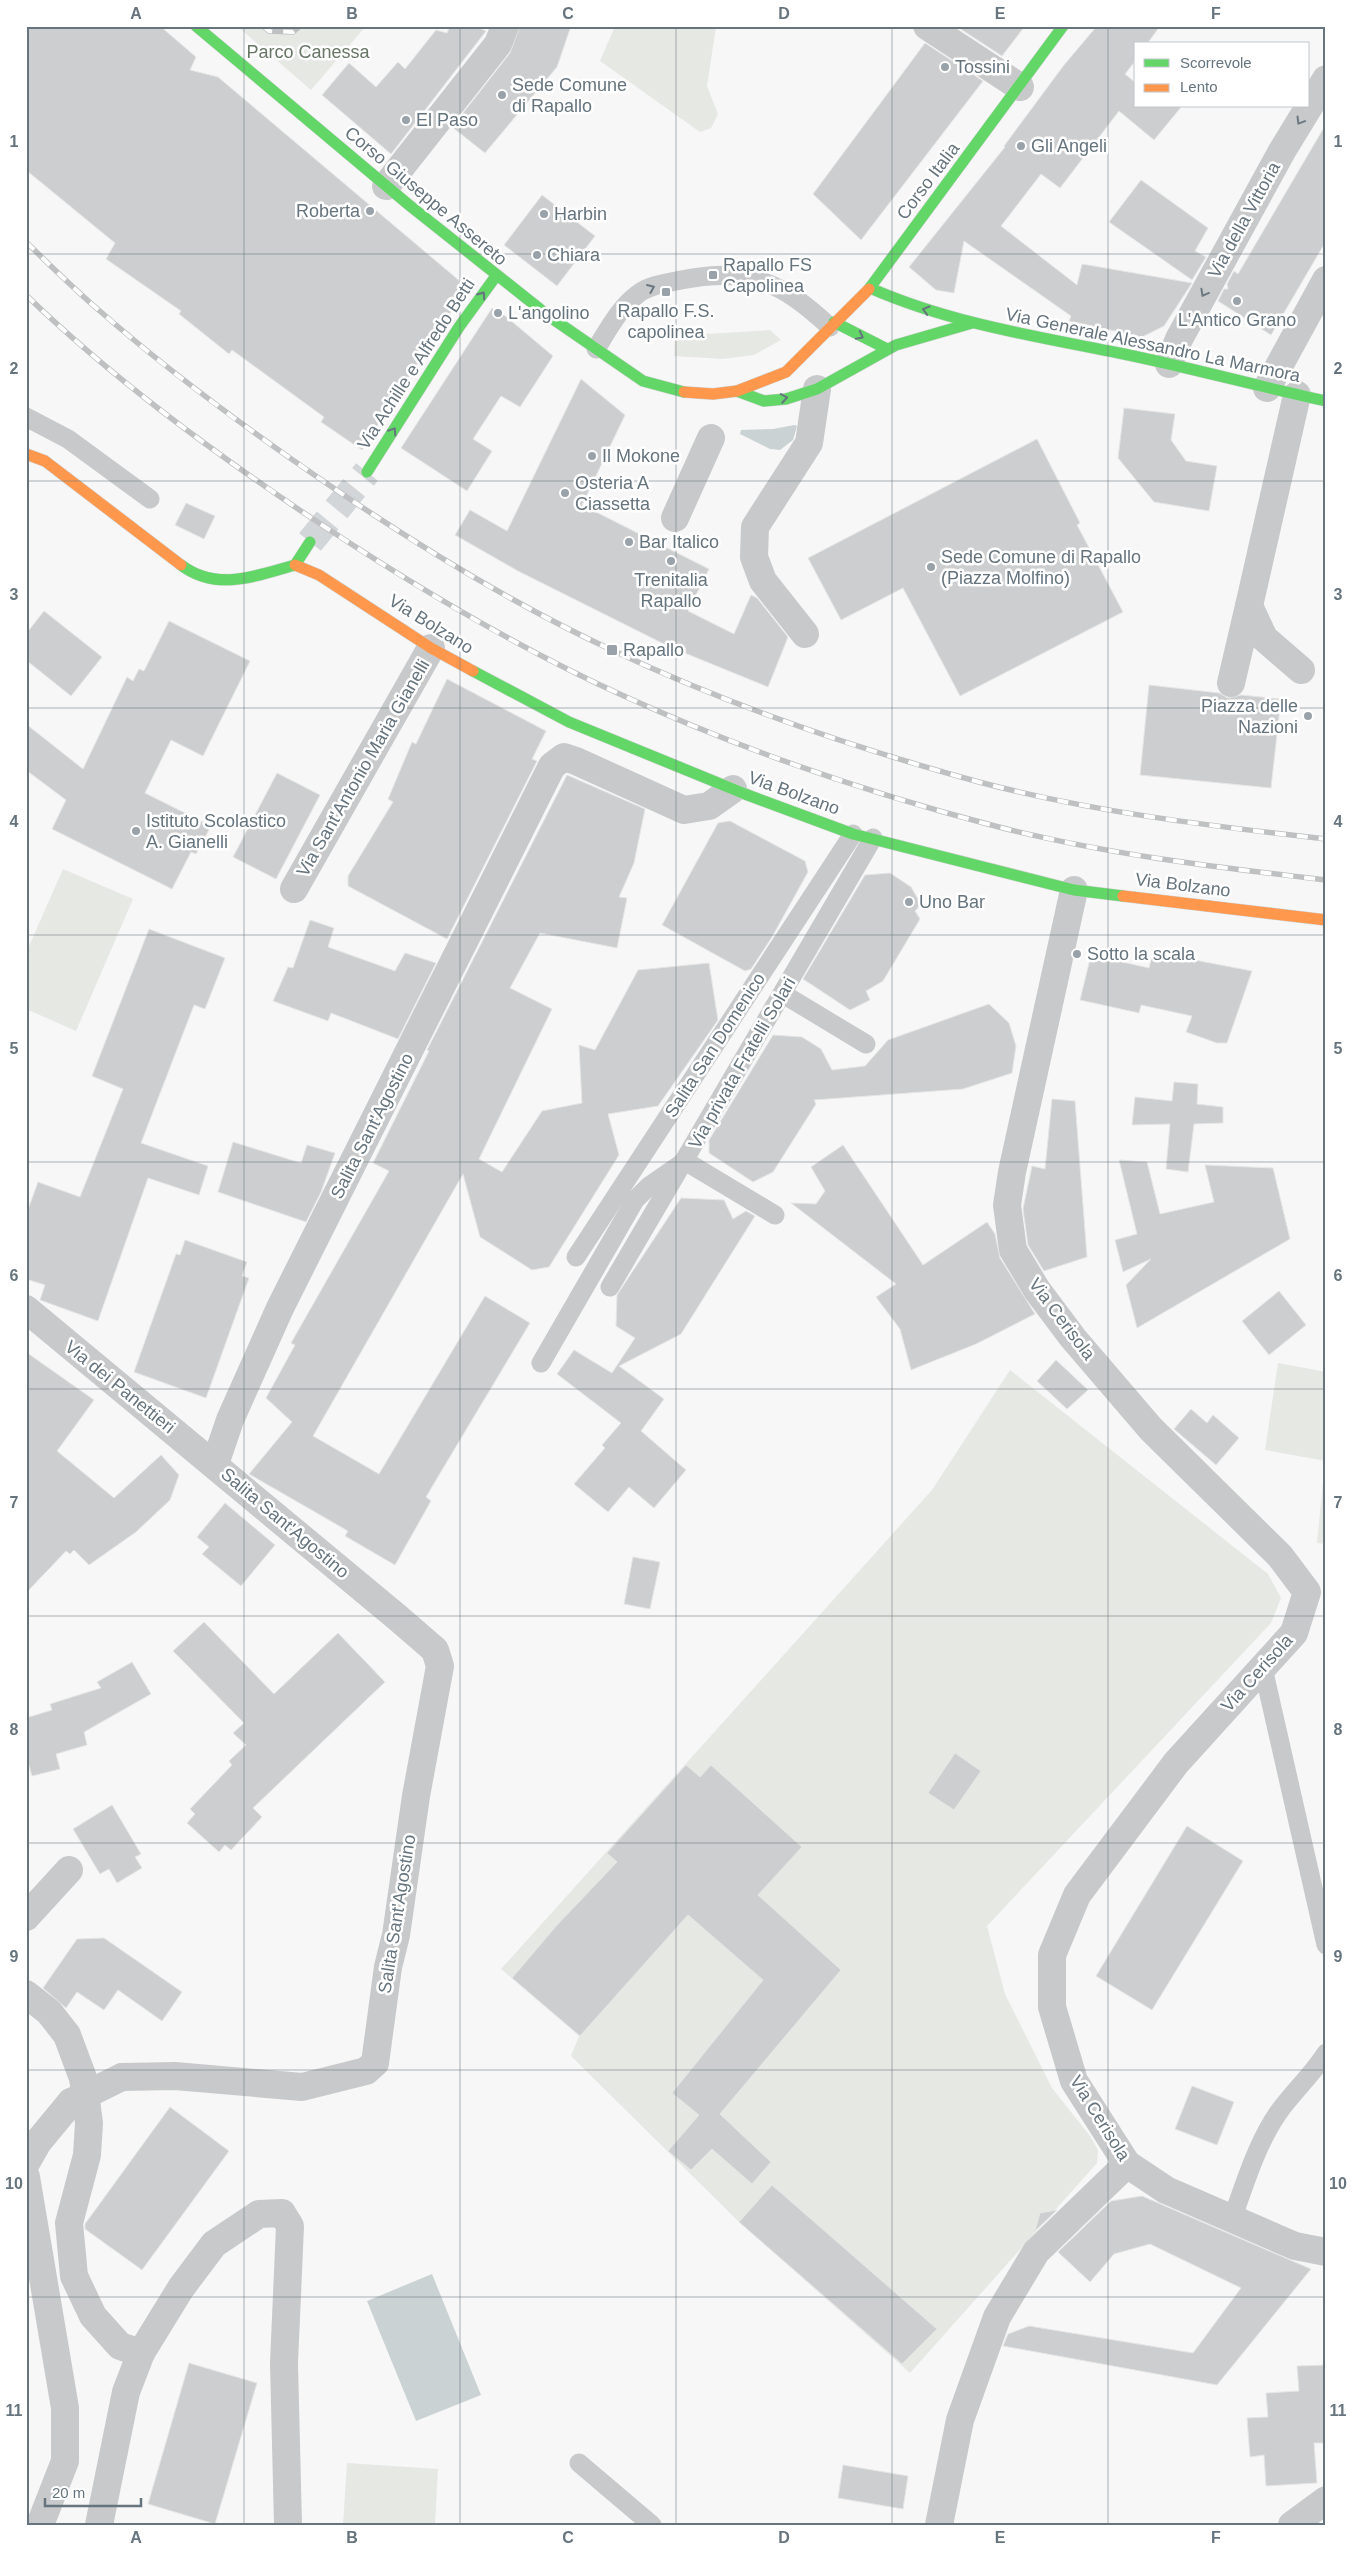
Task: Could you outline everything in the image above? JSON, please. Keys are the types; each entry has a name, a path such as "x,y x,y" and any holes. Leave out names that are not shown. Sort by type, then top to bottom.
{"street":[{"name":"Corso Giuseppe Assereto","path":"196,26 496,276 642,381 676,392 712,394 738,391"},
{"path":"386,186 498,44 505,26"},
{"path":"926,26 1020,87"},
{"name":"Corso Italia","path":"738,391 786,372 870,288 1020,87 1063,26"},
{"name":"Via della Vittoria","path":"1310,105 1326,79"},
{"name":"Via della Vittoria","path":"1169,364 1179,340 1282,151 1308,108"},
{"name":"Via Achille e Alfredo Betti","path":"367,472 459,327 496,276"},
{"path":"1267,388 1326,280"},
{"name":"Via Generale Alessandro La Marmora","path":"870,288 907,304 972,324 1169,364 1326,401"},
{"name":"Via Generale Alessandro La Marmora","path":"738,391 764,401 786,399 817,389 896,345 972,324"},
{"path":"832,325 887,349"},
{"path":"805,634 763,580 754,556 755,527 810,443 817,389"},
{"path":"1231,683 1297,394"},
{"path":"675,518 712,438"},
{"path":"26,454 45,461 183,567 206,579 237,581 295,565 310,542"},
{"name":"Via Bolzano","path":"295,565 327,580 431,648 569,722 733,789 853,834 1074,890 1326,920"},
{"path":"1249,606 1264,638 1301,670"},
{"name":"Via Sant'Antonio Maria Gianelli","path":"294,889 431,648"},
{"name":"Salita Sant'Agostino","path":"26,2163 38,2142 71,2102 122,2077 175,2076 302,2087 366,2071 375,2063 388,1967 396,1935 416,1796 440,1666 435,1650 215,1464 230,1420 280,1308 552,766 564,757 576,761 684,810 709,806 733,789"},
{"name":"Via Cerisola","path":"1074,890 1012,1172 1007,1205 1013,1250 1038,1290 1080,1346 1151,1429 1280,1556 1307,1592 1294,1633 1176,1763 1077,1895 1052,1955 1052,2008 1074,2081 1127,2164 1166,2190 1295,2246 1326,2252"},
{"name":"Via dei Panettieri","path":"26,1309 215,1464"},
{"path":"26,1917 69,1870"},
{"path":"26,1994 49,2012 67,2035 83,2078 89,2123 87,2155 69,2224 74,2276 93,2316 120,2346 141,2353"},
{"path":"939,2525 960,2420 997,2316 1036,2252 1127,2164"},
{"path":"26,2177 65,2408 65,2461 40,2525"},
{"path":"99,2525 126,2392 141,2353 181,2288 214,2244 259,2214 282,2213 290,2226 284,2362 288,2525"},
{"path":"1292,2525 1326,2500"}],"lane":[{"path":"596,349 624,307 638,293 659,285 708,276 732,274 771,283 802,302 832,325"},
{"path":"26,417 68,440 150,499"},
{"name":"Salita San Domenico","path":"576,1257 853,834"},
{"name":"Via privata Fratelli Solari","path":"610,1287 873,838"},
{"path":"782,994 866,1044"},
{"path":"541,1363 635,1200 649,1186 685,1161 775,1215"},
{"path":"1262,1668 1326,1945"},
{"path":"1232,2219 1261,2144 1278,2114 1326,2053"},
{"path":"579,2463 652,2525"}],"green space":[{"name":"Parco Canessa","path":"237,26 366,26 311,90"},
{"path":"615,26 716,27 707,86 718,114 711,128 700,132 600,61"},
{"path":"770,330 781,340 754,355 723,359 674,356 675,336"},
{"path":"63,869 133,899 76,1031 26,1009 26,953"},
{"path":"1278,1363 1326,1372 1326,1461 1265,1450"},
{"path":"1010,1370 1268,1574 1281,1598 1271,1623 987,1926 1005,1994 1052,2088 1090,2136 1098,2150 1097,2163 910,2373 739,2222 571,2056 579,2036 501,1969 932,1490"},
{"path":"1323,1483 1326,1484 1326,1544 1317,1543"},
{"path":"347,2463 438,2469 435,2525 343,2525"}],"shaded area":[{"path":"797,426 793,440 780,450 770,449 740,434 741,430 773,429"},
{"path":"432,2274 481,2395 416,2421 367,2301"}],"building":[{"path":"26,26 160,26 196,57 190,70 218,77 468,288 362,450 321,422 324,417 232,350 229,354 179,314 181,311 106,259 115,243 26,170"},
{"path":"450,26 474,26 486,31 391,154 322,95 349,63 376,87 398,62 405,69 436,30 447,33"},
{"name":"Sede Comune di Rapallo","path":"520,26 571,26 557,67 485,153 452,127 510,53"},
{"path":"956,26 1025,26 1002,56"},
{"path":"1097,26 1160,26 1148,42 1134,42 1134,63 1125,74 1134,81 1134,108 1180,108 1154,140 1119,111 1060,188 1041,174 1001,226 1077,285 1082,264 1192,283 1164,326 1142,337 1069,321 1071,316 964,241 954,293 936,290 909,267 1005,147 1064,65"},
{"path":"925,43 983,81 861,240 813,194"},
{"path":"1326,124 1326,241 1271,335 1218,301 1224,289 1228,289 1227,284 1234,271 1238,274"},
{"path":"1141,180 1208,228 1195,251 1206,257 1192,280 1109,222"},
{"path":"542,195 595,236 557,286 504,245"},
{"path":"492,308 495,311 497,309 553,356 520,407 501,396 473,439 492,451 467,491 401,448"},
{"path":"581,379 625,415 582,505 709,569 688,611 734,634 751,595 757,598 788,637 768,687 670,647 518,571 455,535 470,510 507,531"},
{"path":"1124,408 1175,414 1171,440 1186,461 1217,466 1209,511 1154,502 1118,458"},
{"name":"Sede Comune di Rapallo (Piazza Molfino)","path":"1037,439 1080,523 1077,525 1123,612 960,696 903,588 841,620 808,558"},
{"path":"186,503 215,516 204,539 175,525"},
{"path":"44,611 102,657 71,696 26,660 26,634"},
{"path":"169,621 250,661 203,756 171,740 145,793 211,826 196,854 191,852 172,889 52,829 66,800 26,770 26,724 83,769 127,677 133,681 139,669 144,671"},
{"path":"447,679 546,731 532,759 537,761 447,939 348,886 348,876 393,802 388,799 412,742 416,744"},
{"path":"1149,685 1219,693 1228,698 1241,695 1281,699 1271,788 1140,775"},
{"path":"277,773 320,795 276,879 233,857"},
{"path":"567,775 645,809 634,863 619,897 627,898 617,948 540,933 510,988 552,1009 479,1159 502,1172 542,1111 582,1103 579,1045 595,1050 638,970 709,963 718,1020 658,1106 608,1114 619,1155 549,1267 532,1270 480,1237 463,1174 313,1436 379,1474 485,1296 530,1323 426,1497 431,1501 395,1565 345,1536 348,1531 249,1474 292,1422 266,1398 295,1345 291,1343 389,1171 373,1163 429,1051 427,1050"},
{"path":"730,821 805,861 808,872 772,937 751,969 745,971 662,925 718,823"},
{"path":"890,873 911,887 921,904 915,911 920,919 883,981 866,991 870,1000 850,1010 803,979 865,875"},
{"path":"310,920 334,928 328,947 395,971 405,953 436,963 398,1039 331,1013 328,1021 273,1001 288,967 293,968"},
{"path":"149,929 225,958 205,1009 194,1005 141,1143 208,1166 199,1195 148,1178 98,1321 40,1300 45,1285 26,1279 26,1215 38,1182 80,1197 123,1089 92,1076"},
{"path":"1153,952 1252,971 1227,1043 1217,1043 1186,1032 1192,1016 1141,1005 1139,1013 1080,1000 1091,955 1149,968"},
{"path":"989,1004 1009,1023 1016,1046 1012,1073 963,1089 814,1100 816,1104 773,1172 753,1182 709,1153 709,1140 773,1035 802,1037 821,1049 832,1070 865,1066 888,1040"},
{"path":"1174,1082 1198,1084 1197,1104 1223,1107 1223,1123 1194,1124 1188,1172 1166,1169 1170,1124 1132,1125 1135,1097 1172,1101"},
{"path":"1052,1099 1075,1101 1087,1257 1044,1271 1028,1245 1023,1209 1032,1166 1045,1169"},
{"path":"233,1142 301,1163 307,1145 335,1153 321,1192 306,1222 218,1192"},
{"path":"843,1145 923,1265 987,1222 995,1234 1000,1258 1035,1314 976,1344 911,1370 900,1329 876,1297 896,1284 791,1203 816,1204 825,1191 811,1167"},
{"path":"1119,1160 1147,1162 1160,1214 1214,1202 1205,1165 1273,1168 1290,1239 1137,1328 1126,1285 1151,1259 1123,1272 1115,1240 1137,1234"},
{"path":"681,1198 724,1200 733,1219 746,1211 755,1216 681,1334 619,1366 664,1399 641,1431 686,1470 654,1508 629,1487 608,1512 574,1484 605,1448 602,1445 621,1423 557,1374 574,1350 612,1373 635,1338 616,1326 617,1295"},
{"path":"185,1240 247,1262 242,1276 249,1278 206,1398 134,1372 176,1254 180,1255"},
{"path":"1279,1291 1306,1325 1269,1355 1242,1321"},
{"path":"26,1352 94,1400 57,1451 114,1498 161,1455 179,1475 170,1500 136,1532 89,1565 74,1550 70,1554 66,1551 26,1593"},
{"path":"1056,1360 1088,1390 1067,1409 1037,1381"},
{"path":"1191,1409 1207,1423 1213,1415 1239,1438 1216,1465 1174,1429"},
{"path":"225,1503 275,1545 241,1586 202,1554 209,1547 197,1537"},
{"path":"633,1557 660,1562 650,1609 624,1604"},
{"path":"204,1622 274,1694 338,1633 385,1682 253,1808 262,1817 231,1850 225,1845 219,1852 187,1823 195,1814 190,1809 232,1765 229,1761 246,1745 233,1733 244,1723 173,1651"},
{"path":"132,1662 151,1694 84,1732 87,1745 56,1754 60,1769 32,1776 26,1755 26,1718 52,1710 50,1704 101,1688 97,1682"},
{"path":"955,1753 981,1771 954,1810 928,1793"},
{"path":"686,1765 700,1777 711,1765 802,1847 758,1895 841,1970 720,2114 771,2162 752,2184 712,2149 691,2170 668,2151 699,2115 672,2093 763,1980 688,1915 580,2036 512,1978 557,1925 617,1862 607,1853"},
{"path":"112,1805 141,1854 135,1857 142,1868 117,1883 109,1869 100,1874 73,1829"},
{"path":"1187,1826 1243,1861 1152,2010 1096,1976"},
{"path":"104,1938 182,1992 162,2021 118,1990 104,2010 77,1992 66,2008 43,1988 77,1939"},
{"path":"1192,2086 1234,2102 1217,2145 1175,2129"},
{"path":"170,2107 229,2151 142,2270 85,2229 85,2224"},
{"path":"772,2185 937,2329 902,2364 739,2222"},
{"path":"1142,2196 1311,2269 1217,2385 1003,2346 1008,2334 1029,2326 1193,2353 1241,2288 1150,2244 1114,2254 1090,2282 1058,2252 1111,2201"},
{"path":"1057,2210 1035,2231 1040,2213"},
{"path":"189,2363 257,2383 215,2524 148,2504"},
{"path":"1326,2365 1326,2443 1314,2443 1317,2483 1266,2486 1264,2455 1250,2457 1247,2418 1268,2417 1266,2393 1299,2391 1297,2366"},
{"path":"843,2465 908,2476 903,2509 838,2498"}],"tunnel":[{"path":"310,542 367,472"}],"railway":[{"path":"263,26 269,31 293,32 300,26"},
{"path":"26,242 91,304 156,358 212,402 299,465 398,531 468,574 540,614 614,651 748,708 839,740 979,782 1022,793 1108,810 1239,829 1326,839"},
{"path":"26,295 91,354 159,409 301,511 379,562 499,633 624,696 669,716 806,769 853,785 995,826 1118,852 1201,865 1326,880"}],"traffic: fast":[{"path":"196,26 409,205 550,317 643,381 684,392"},
{"path":"869,289 1063,26"},
{"path":"367,472 459,327 496,276"},
{"path":"870,288 931,311 993,327 1145,358 1326,401"},
{"path":"834,322 887,349"},
{"path":"737,391 764,401 786,399 817,389 896,345 972,323"},
{"path":"181,565 208,578 222,580 251,577 295,565 310,542"},
{"path":"473,671 569,722 745,794 853,834 1074,890 1123,896"}],"traffic: slow":[{"path":"684,392 713,394 737,391 786,372 869,289"},
{"path":"26,454 45,461 181,565"},
{"path":"295,565 319,575 431,648 473,671"},
{"path":"1123,896 1326,920"}],"place":[{"name":"Tossini","path":"945,67"},
{"name":"Sede Comune di Rapallo","path":"502,95"},
{"name":"El Paso","path":"406,120"},
{"name":"Gli Angeli","path":"1021,146"},
{"name":"Roberta","path":"370,211"},
{"name":"Harbin","path":"544,214"},
{"name":"Chiara","path":"537,255"},
{"name":"Rapallo FS Capolinea","path":"713,275"},
{"name":"Rapallo F.S. capolinea","path":"666,292"},
{"name":"L'Antico Grano","path":"1237,301"},
{"name":"L'angolino","path":"498,313"},
{"name":"Il Mokone","path":"592,456"},
{"name":"Osteria A Ciassetta","path":"565,493"},
{"name":"Bar Italico","path":"629,542"},
{"name":"Trenitalia Rapallo","path":"671,561"},
{"name":"Sede Comune di Rapallo (Piazza Molfino)","path":"931,567"},
{"name":"Rapallo","path":"612,650"},
{"name":"Piazza delle Nazioni","path":"1308,716"},
{"name":"Istituto Scolastico A. Gianelli","path":"136,831"},
{"name":"Uno Bar","path":"909,902"},
{"name":"Sotto la scala","path":"1077,954"}]}
